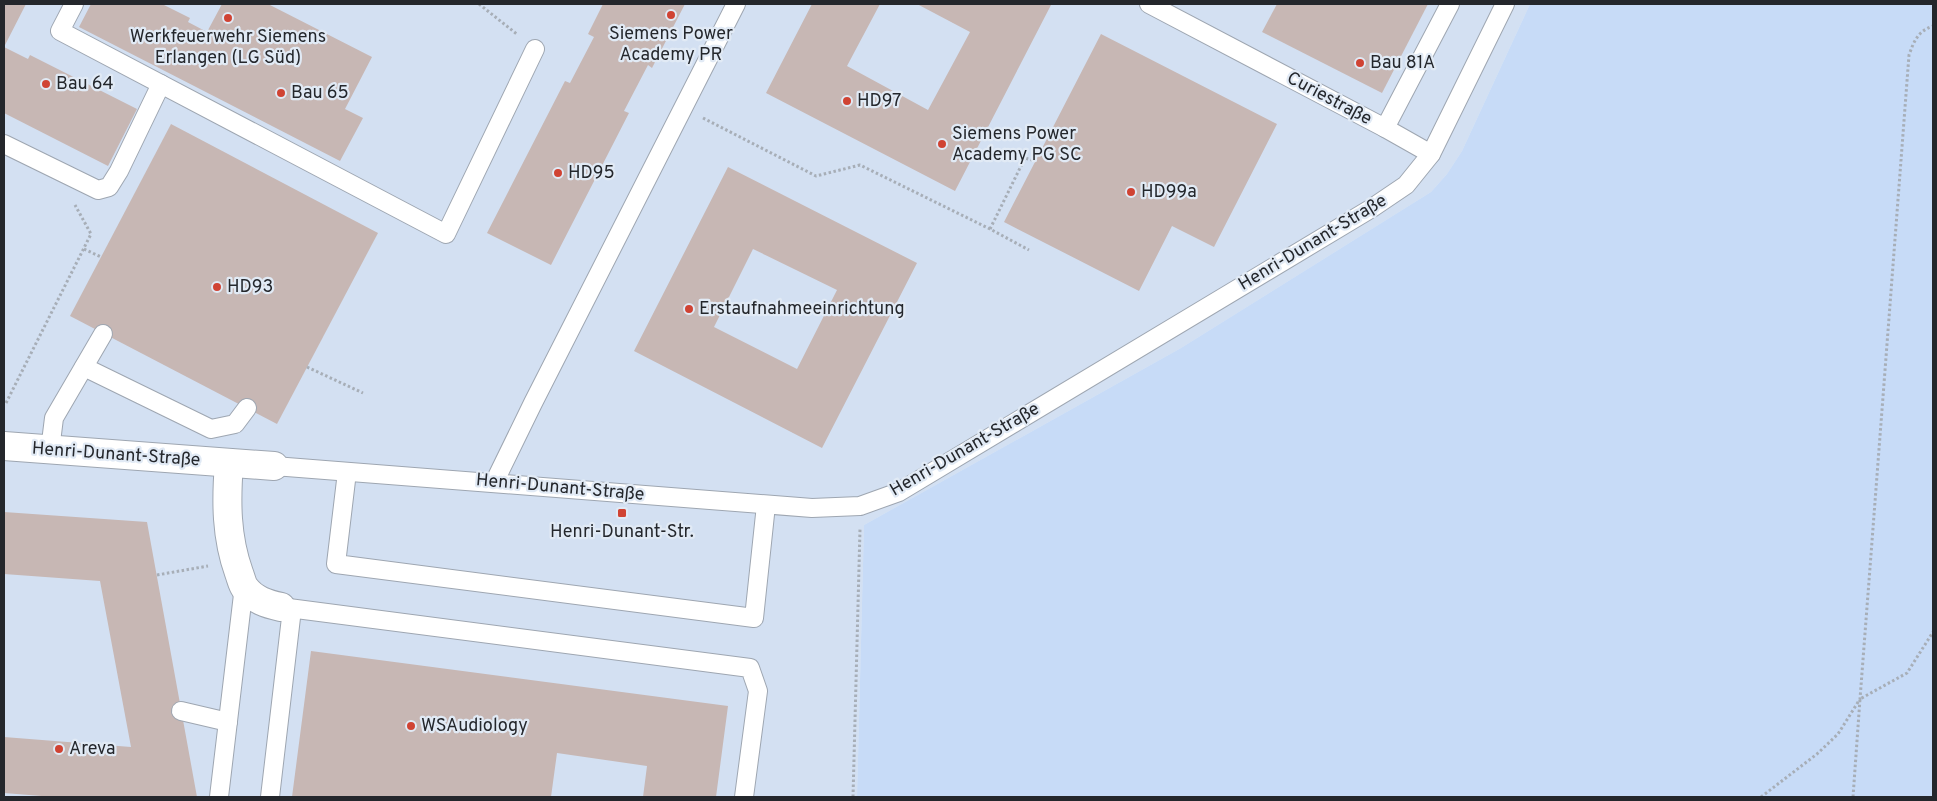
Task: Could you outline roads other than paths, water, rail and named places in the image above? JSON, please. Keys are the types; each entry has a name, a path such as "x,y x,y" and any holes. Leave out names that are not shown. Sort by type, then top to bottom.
{"street":[{"name":"Henri-Dunant-Straße","path":"4,446 274,466"},
{"path":"229,463 227,522 239,574 254,597 266,604 287,608"}],"lane":[{"path":"74,4 60,31 446,234 535,49"},
{"path":"494,483 736,4"},
{"name":"Curiestraße","path":"1149,4 1385,128 1450,4"},
{"name":"Henri-Dunant-Straße","path":"274,466 812,508 860,506 898,492 1372,208 1406,185 1431,154 1505,4"},
{"path":"4,144 98,190 110,187 161,84"},
{"path":"1385,128 1431,154"},
{"path":"50,450 54,418 103,334"},
{"path":"84,367 211,429 235,424 247,408"},
{"path":"347,472 336,564 754,618 766,505"},
{"path":"219,797 228,722 239,574"},
{"path":"270,797 287,608 750,668 758,691 744,797"},
{"path":"181,711 228,722"}],"place":[{"name":"Siemens Power Academy PR","path":"671,15"},
{"name":"Werkfeuerwehr Siemens Erlangen (LG Süd)","path":"228,18"},
{"name":"Bau 81A","path":"1360,63"},
{"name":"Bau 64","path":"46,84"},
{"name":"Bau 65","path":"281,93"},
{"name":"HD97","path":"847,101"},
{"name":"Siemens Power Academy PG SC","path":"942,144"},
{"name":"HD95","path":"558,173"},
{"name":"HD99a","path":"1131,192"},
{"name":"HD93","path":"217,287"},
{"name":"Erstaufnahmeeinrichtung","path":"689,309"},
{"name":"Henri-Dunant-Str.","path":"622,513"},
{"name":"WSAudiology","path":"411,726"},
{"name":"Areva","path":"59,749"}]}
